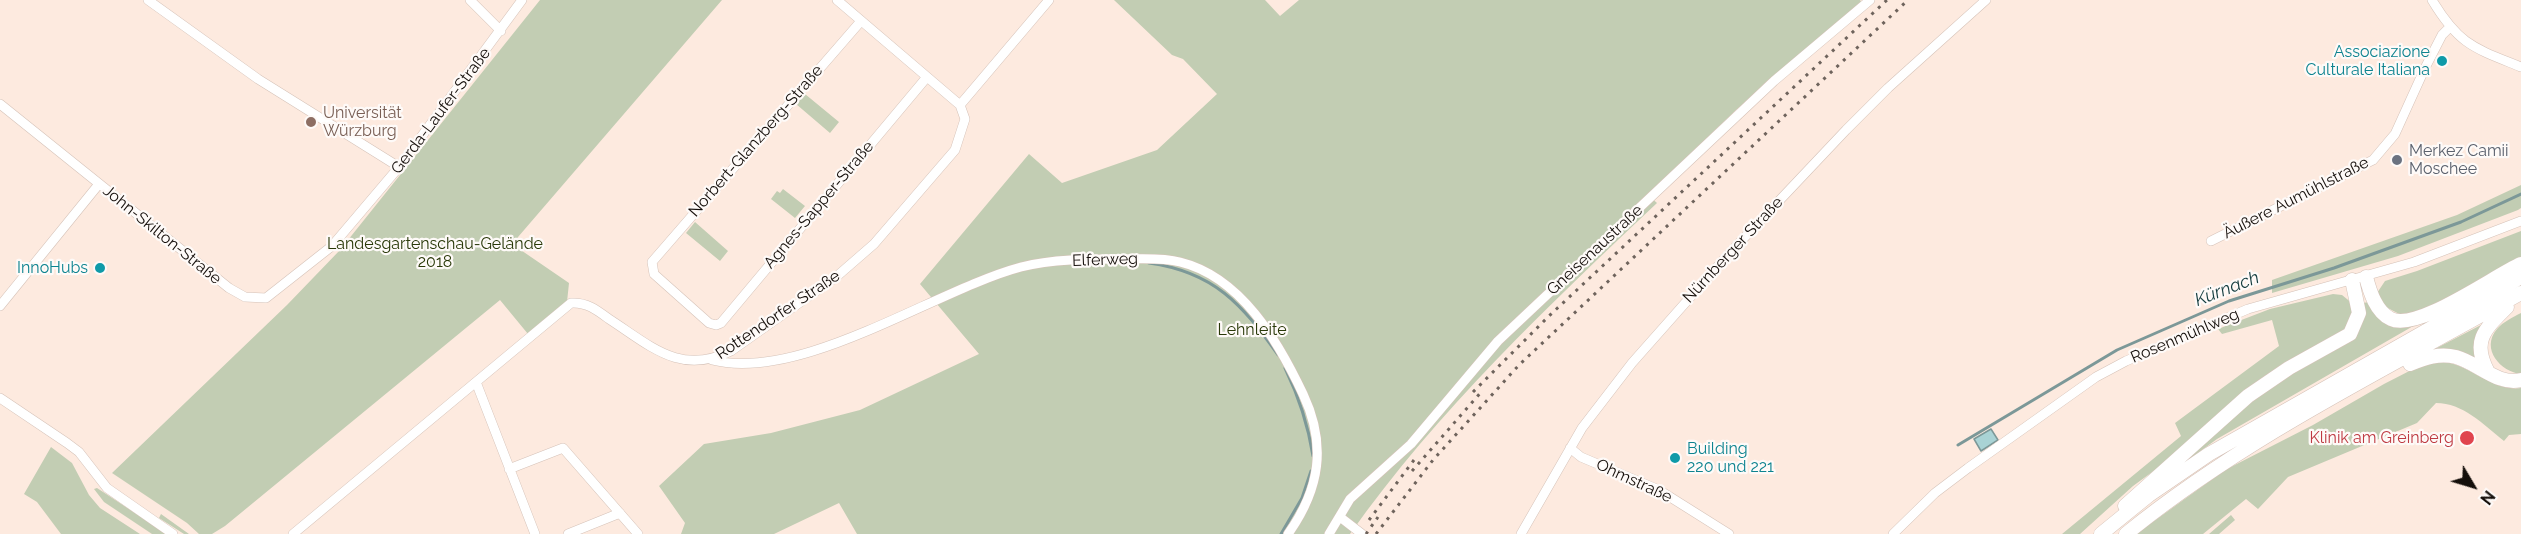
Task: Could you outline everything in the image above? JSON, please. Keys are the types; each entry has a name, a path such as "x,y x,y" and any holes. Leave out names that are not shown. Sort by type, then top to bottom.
{"highway":[{"path":"2366,277 2378,308 2390,319 2401,322 2431,313 2521,264"},
{"path":"2103,532 2149,495 2209,454 2521,277"},
{"path":"2103,532 2132,497 2248,396 2289,368 2350,334 2359,313 2352,280"},
{"path":"2126,534 2157,509 2223,464 2520,294"},
{"path":"2488,372 2481,359 2480,342 2484,331 2520,294"},
{"path":"2393,366 2403,366 2431,356 2444,356 2458,358 2505,381 2521,381"}],"street":[{"path":"148,0 258,79 399,166"},
{"path":"470,0 501,31"},
{"name":"Gerda-Laufer-Straße","path":"332,246 399,166 522,0"},
{"path":"837,0 960,105 1049,0"},
{"name":"Gneisenaustraße","path":"1340,517 1350,500 1411,444 1498,341 1774,81 1870,0"},
{"name":"Nürnberger Straße","path":"1521,534 1570,448 1632,363 1725,258 1888,88 1986,0"},
{"path":"2434,1 2450,28 2465,42 2521,67"},
{"name":"Norbert-Glanzberg-Straße","path":"709,323 654,274 652,262 861,21"},
{"name":"Äußere Aumühlstraße","path":"2211,241 2379,155 2395,134 2442,35 2450,28"},
{"name":"Agnes-Sapper-Straße","path":"709,323 716,325 721,323 927,77"},
{"name":"John-Skilton-Straße","path":"0,104 229,288 245,297 266,298 332,246"},
{"name":"Rottendorfer Straße","path":"293,534 571,303 590,306 652,348 674,358 698,362 712,360 731,351 836,277 874,244 956,150 965,119 960,105"},
{"path":"0,306 99,184"},
{"name":"Rosenmühlweg","path":"1893,534 1935,493 1968,468 2096,377 2126,361 2248,309 2414,262 2521,221"},
{"name":"Elferweg","path":"712,360 731,365 750,364 807,352 1021,267 1100,259 1179,262 1202,271 1237,295 1255,314 1285,356 1307,403 1317,436 1317,468 1307,504 1288,534"},
{"path":"476,382 535,534"},
{"path":"0,398 68,443 79,452 107,488 173,534"},
{"path":"509,469 563,448 638,534"},
{"name":"Ohmstraße","path":"1570,448 1581,457 1667,494 1729,534"},
{"path":"568,534 620,513"},
{"path":"1329,534 1340,517 1362,534"}],"green space":[{"name":"Landesgartenschau-Gelände 2018","path":"540,0 722,0 512,244 569,283 567,302 528,334 500,300 225,526 212,534 199,534 187,523 112,473 287,305 340,250"},
{"name":"Lehnleite","path":"1114,0 1265,0 1280,16 1299,0 1860,0 1863,4 1736,110 1648,195 1657,203 1495,361 1420,445 1350,534 857,534 839,503 774,534 681,534 685,523 659,486 704,444 771,433 860,410 979,354 920,284 1029,154 1062,183 1157,150 1217,94 1183,59 1172,55"},
{"path":"805,94 839,122 830,133 796,104"},
{"path":"2521,185 2521,208 2518,210 2398,256 2272,293 2272,280 2457,215"},
{"path":"783,189 805,206 795,218 771,199 777,191 780,193"},
{"path":"695,222 728,251 720,261 686,233"},
{"path":"2521,231 2521,257 2433,307 2403,316 2384,306 2377,293 2385,281"},
{"path":"2333,294 2342,295 2353,304 2350,328 2133,486 2080,534 2062,534 2181,436 2175,423 2279,346 2272,320 2222,334 2218,329 2270,309"},
{"path":"2369,302 2415,325 2217,439 2153,486 2271,384 2336,348 2363,303"},
{"path":"2521,313 2521,374 2506,369 2500,364 2492,352 2491,344 2492,337 2499,326"},
{"path":"2481,325 2477,334 2477,358 2431,351"},
{"path":"2438,361 2461,367 2500,386 2521,388 2521,434 2509,435 2504,441 2464,411 2436,403 2417,423 2288,477 2258,509 2246,499 2203,534 2136,534 2225,470 2313,425 2423,364"},
{"path":"51,447 72,463 89,495 100,508 140,534 61,534 37,502 24,494"},
{"path":"97,488 167,534 152,534 104,502 94,489"},
{"path":"161,514 189,534 184,534 159,518"},
{"path":"2231,515 2235,520 2219,534 2209,534"}],"water":[{"path":"1991,429 1998,440 1981,451 1974,439"}],"waterway":[{"name":"Kürnach","path":"1958,445 2117,350 2229,301 2334,268 2461,222 2521,194"},
{"path":"1149,263 1172,267 1192,274 1224,293 1252,320 1278,355"},
{"path":"1285,368 1295,389 1313,456"},
{"path":"1281,534 1302,498 1311,471"}],"railway":[{"path":"1473,392 1549,316 1887,0"},
{"path":"1376,534 1433,460 1519,365 1908,0"},
{"path":"1412,471 1483,390"},
{"path":"1369,520 1414,460"},
{"path":"1366,534 1378,517"}],"place":[{"name":"Associazione Culturale Italiana","path":"2442,61"},
{"name":"Universität Würzburg","path":"311,122"},
{"name":"Merkez Camii Moschee","path":"2397,160"},
{"name":"InnoHubs","path":"100,268"},
{"name":"Klinik am Greinberg","path":"2467,438"},
{"name":"Building 220 und 221","path":"1675,458"}]}
